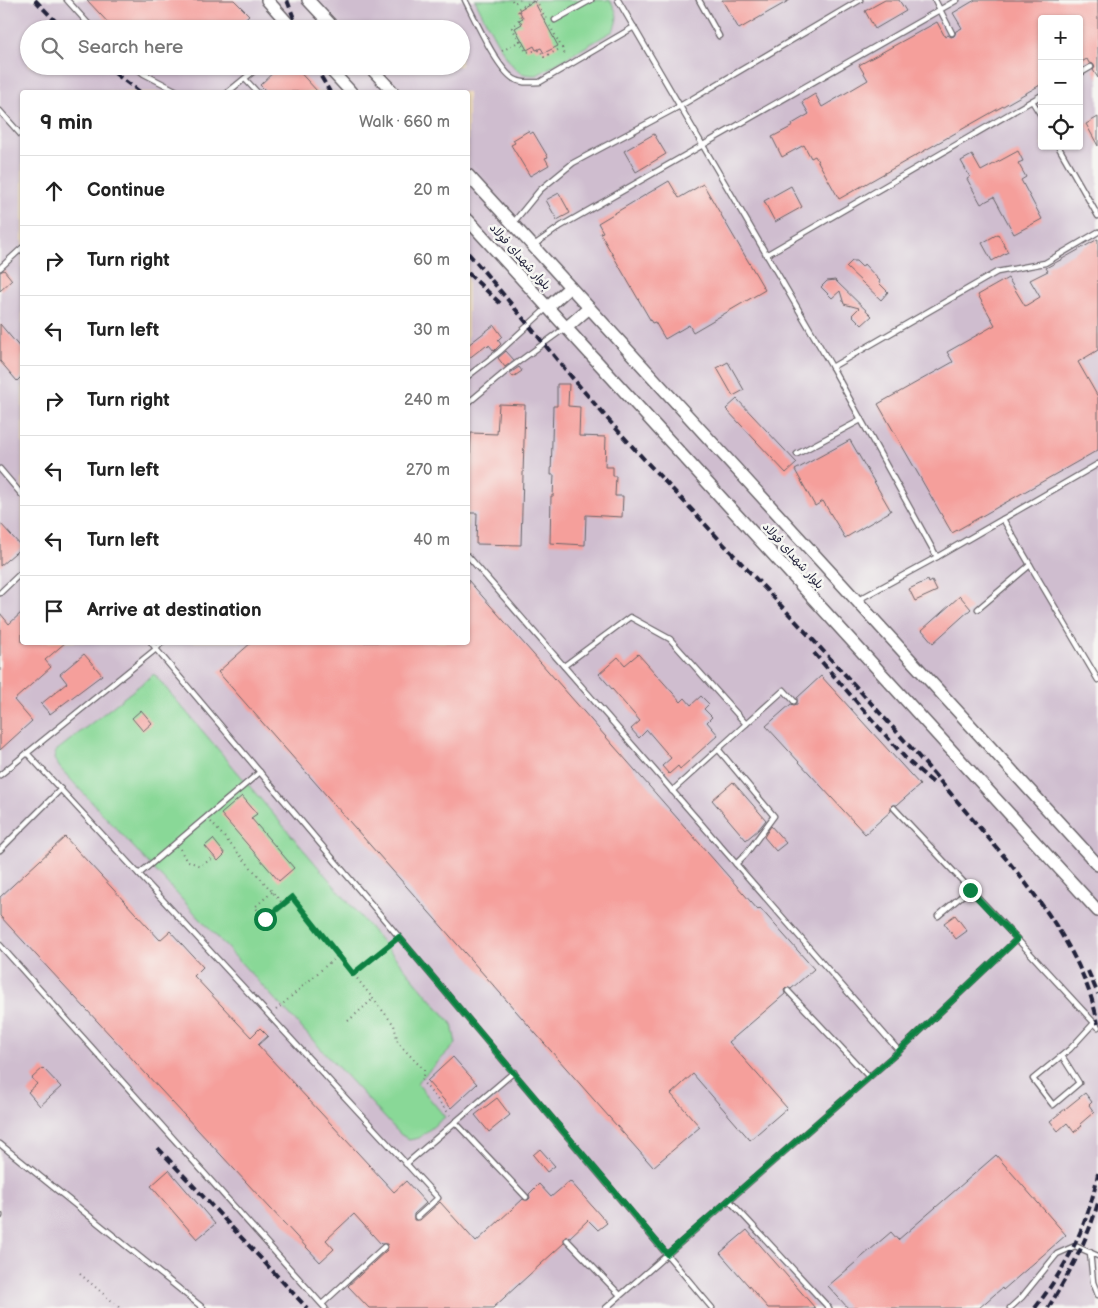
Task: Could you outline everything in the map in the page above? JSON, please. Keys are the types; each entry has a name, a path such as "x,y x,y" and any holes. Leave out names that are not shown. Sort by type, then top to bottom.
{"street":[{"path":"267,0 285,20"},
{"path":"308,0 327,20"},
{"path":"336,75 349,90"},
{"path":"377,75 391,90"},
{"name":"بلوار شهدای فولاد","path":"470,176 1098,865"},
{"name":"بلوار شهدای فولاد","path":"470,222 1098,911"},
{"path":"548,308 570,287"},
{"path":"566,328 589,308"}],"lane":[{"path":"67,0 85,20"},
{"path":"465,0 501,65 513,78 525,83 540,82 634,27"},
{"path":"555,20 591,0"},
{"path":"618,0 832,367 937,557"},
{"path":"699,0 719,36"},
{"path":"512,224 540,190 573,163 680,106 860,0"},
{"path":"935,0 952,33"},
{"path":"533,246 560,226 957,0"},
{"path":"1083,72 1091,67"},
{"path":"146,75 175,90"},
{"path":"231,90 250,75"},
{"path":"245,79 255,90"},
{"path":"766,254 1038,97"},
{"path":"1032,101 1038,111"},
{"path":"0,111 20,134"},
{"path":"1060,150 1098,216"},
{"path":"832,367 997,272 1045,263 1098,232"},
{"path":"0,268 20,250"},
{"path":"470,374 499,352 548,308"},
{"path":"470,401 510,368 566,328"},
{"path":"797,454 861,420"},
{"path":"857,601 1098,464"},
{"path":"0,469 20,491"},
{"path":"1003,519 1098,680"},
{"path":"470,558 899,1051"},
{"path":"978,608 1030,565"},
{"path":"0,593 20,574"},
{"path":"564,666 630,617 670,639 746,724"},
{"path":"154,645 712,1308"},
{"path":"0,775 159,645"},
{"path":"672,791 784,690 794,701"},
{"path":"718,749 774,816 746,854 736,864"},
{"path":"27,753 438,1198 417,1217"},
{"path":"139,874 260,772"},
{"path":"0,850 61,789"},
{"path":"894,808 1098,1027"},
{"path":"938,916 970,890"},
{"path":"606,1308 899,1051 1017,939"},
{"path":"0,945 323,1306 384,1247"},
{"path":"788,991 869,1077"},
{"path":"1062,1056 1079,1083 1053,1105 1033,1079 1062,1056 1094,1022"},
{"path":"406,1164 514,1072"},
{"path":"455,1122 526,1197"},
{"path":"0,1144 203,1308"},
{"path":"730,1200 829,1308"},
{"path":"567,1240 620,1295"},
{"path":"1010,1308 1022,1297 1057,1254 1075,1246 1098,1256"},
{"path":"1090,1252 1093,1282 1098,1296"}],"path":[{"path":"512,0 521,17 512,28 526,52 540,50 544,57 562,48"},
{"path":"514,3 520,0"},
{"path":"516,9 536,0 570,64"},
{"path":"495,55 520,41"},
{"path":"206,817 283,904"},
{"path":"176,843 186,860 200,866 215,857"},
{"path":"272,892 255,907 265,919 292,897 394,1026 398,1043 424,1070 422,1082 455,1122"},
{"path":"353,974 399,937"},
{"path":"270,1016 338,954"},
{"path":"348,1021 373,999"},
{"path":"80,1274 120,1308"}],"shaded area":[{"path":"0,0 1098,0 1098,1308 0,1308"}],"green space":[{"path":"475,0 610,0 617,18 613,31 537,75 527,74 518,71 507,58"},
{"path":"154,674 452,1024 456,1044 417,1083 445,1117 419,1138 409,1140 400,1134 60,768 54,759 56,751"}],"building":[{"path":"87,0 234,0 249,15 244,20 106,20"},
{"path":"722,0 790,0 739,29"},
{"path":"885,0 899,0 906,11 875,29 865,11"},
{"path":"975,0 1098,0 1098,78 1093,70 1095,67 1093,64 1089,63 1087,59 1083,61 1083,15 1038,15 1038,86 839,199 815,156 811,158 804,145 782,157 772,137 793,126 792,124 809,114 802,102 815,94 822,107 868,80 859,65 937,22 945,37 948,35 954,36 956,31 962,28 953,13"},
{"path":"534,1 558,46 544,53 541,48 536,50 534,46 527,50 515,28 522,24 519,20 523,18 519,10"},
{"path":"271,75 302,75 316,90 265,90 260,85"},
{"path":"1098,117 1098,146 1086,124"},
{"path":"528,131 530,134 533,132 548,157 545,158 549,165 530,176 511,145 515,143 513,140"},
{"path":"654,134 666,154 636,172 624,151"},
{"path":"1018,151 1023,161 1018,163 1026,177 1021,180 1042,219 1014,234 994,197 981,204 967,179 970,177 961,161 972,155 981,171"},
{"path":"669,181 679,198 703,184 765,290 693,332 689,325 665,339 655,322 652,323 600,233 603,232 598,223"},
{"path":"791,186 802,207 775,222 764,201"},
{"path":"559,193 570,213 557,220 546,200"},
{"path":"998,234 1008,252 992,261 982,243"},
{"path":"1098,239 1098,350 1078,362 1098,397 1098,450 952,533 878,404 953,362 947,352 995,325 978,295 1008,278 1025,306 1040,297 1030,280 1048,271 1046,268"},
{"path":"852,261 856,261 862,267 864,264 880,281 879,283 888,292 881,300 846,267"},
{"path":"4,270 12,280 0,291 0,272"},
{"path":"835,280 872,316 862,325 852,315 859,308 844,304 840,291 832,298 821,287 827,281"},
{"path":"0,324 20,348 20,378 17,381 0,361"},
{"path":"494,325 502,336 498,340 501,344 494,351 489,345 488,347 486,345 470,357 470,343"},
{"path":"506,351 514,360 505,367 498,358"},
{"path":"728,362 744,390 733,396 717,368"},
{"path":"519,367 522,371 513,377 510,373"},
{"path":"557,384 569,384 568,406 580,407 579,436 606,437 605,467 613,467 613,476 616,476 615,496 623,496 622,517 586,515 585,545 550,543 551,496 553,496 554,475 551,475 553,406 557,406"},
{"path":"737,399 797,463 786,473 726,409"},
{"path":"499,404 525,405 521,545 476,544 477,513 470,513 471,433 497,434"},
{"path":"850,440 891,511 845,538 823,501 815,506 795,470"},
{"path":"0,523 20,545 20,549 0,566"},
{"path":"928,580 929,583 932,581 937,591 915,601 909,589"},
{"path":"470,582 758,910 760,908 814,969 791,989 786,988 784,990 785,994 729,1042 787,1108 750,1140 693,1074 671,1094 700,1127 653,1167 218,672 249,645 470,645"},
{"path":"960,596 971,609 933,643 922,630"},
{"path":"0,613 9,624 20,614 20,645 62,645 45,660 51,667 14,700 32,721 0,750"},
{"path":"84,654 102,675 50,714 41,704 67,683 60,674"},
{"path":"638,654 681,702 685,698 691,705 701,696 709,704 704,709 712,717 707,722 718,735 680,769 678,766 669,774 662,766 671,758 647,730 639,738 631,729 640,721 599,674 618,657 625,665"},
{"path":"821,676 920,785 897,805 892,805 890,807 891,811 865,834 766,726 791,704 797,704 797,698"},
{"path":"141,710 152,723 143,731 132,718"},
{"path":"733,782 766,820 746,840 712,800"},
{"path":"242,796 257,814 251,818 294,868 279,881 221,814"},
{"path":"771,826 786,843 776,851 764,837"},
{"path":"65,837 160,940 170,931 203,967 194,976 251,1037 260,1028 268,1036 258,1045 394,1192 406,1181 426,1203 414,1214 414,1220 420,1220 440,1202 476,1242 523,1199 528,1200 530,1198 529,1194 539,1184 551,1197 570,1181 607,1223 598,1230 588,1220 570,1237 565,1237 564,1243 493,1308 369,1308 348,1286 387,1250 387,1244 381,1244 354,1214 326,1240 334,1249 320,1262 0,916 0,897"},
{"path":"213,839 225,854 218,861 205,846"},
{"path":"955,915 967,931 956,939 944,923"},
{"path":"453,1057 477,1084 451,1108 427,1081"},
{"path":"43,1068 61,1087 40,1106 28,1092 37,1084 32,1078"},
{"path":"1085,1093 1092,1102 1089,1105 1094,1112 1074,1132 1067,1123 1058,1131 1050,1121"},
{"path":"497,1098 510,1115 489,1132 475,1115"},
{"path":"540,1149 555,1166 547,1172 533,1155"},
{"path":"996,1155 1066,1235 1003,1290 1002,1288 979,1308 848,1308 828,1286 891,1232 898,1240"},
{"path":"169,1170 215,1224 197,1239 151,1186"},
{"path":"747,1230 815,1308 768,1308 720,1253"}],"railway":[{"path":"35,0 54,20"},
{"path":"287,0 295,20"},
{"path":"117,75 137,90"},
{"path":"320,75 329,90"},
{"path":"470,255 562,366 646,462 820,647 1000,851 1042,905 1077,962 1089,992 1098,1024"},
{"path":"470,275 502,305"},
{"path":"814,653 908,761 936,785"},
{"path":"1088,971 1098,994"},
{"path":"158,1148 307,1308"},
{"path":"1035,1308 1057,1277 1075,1244 1089,1210 1098,1173"},
{"path":"1048,1308 1077,1257 1098,1203"}],"route":[{"path":"265,919 292,897 353,974 399,937 667,1254 899,1051 1017,939 970,890"}]}
